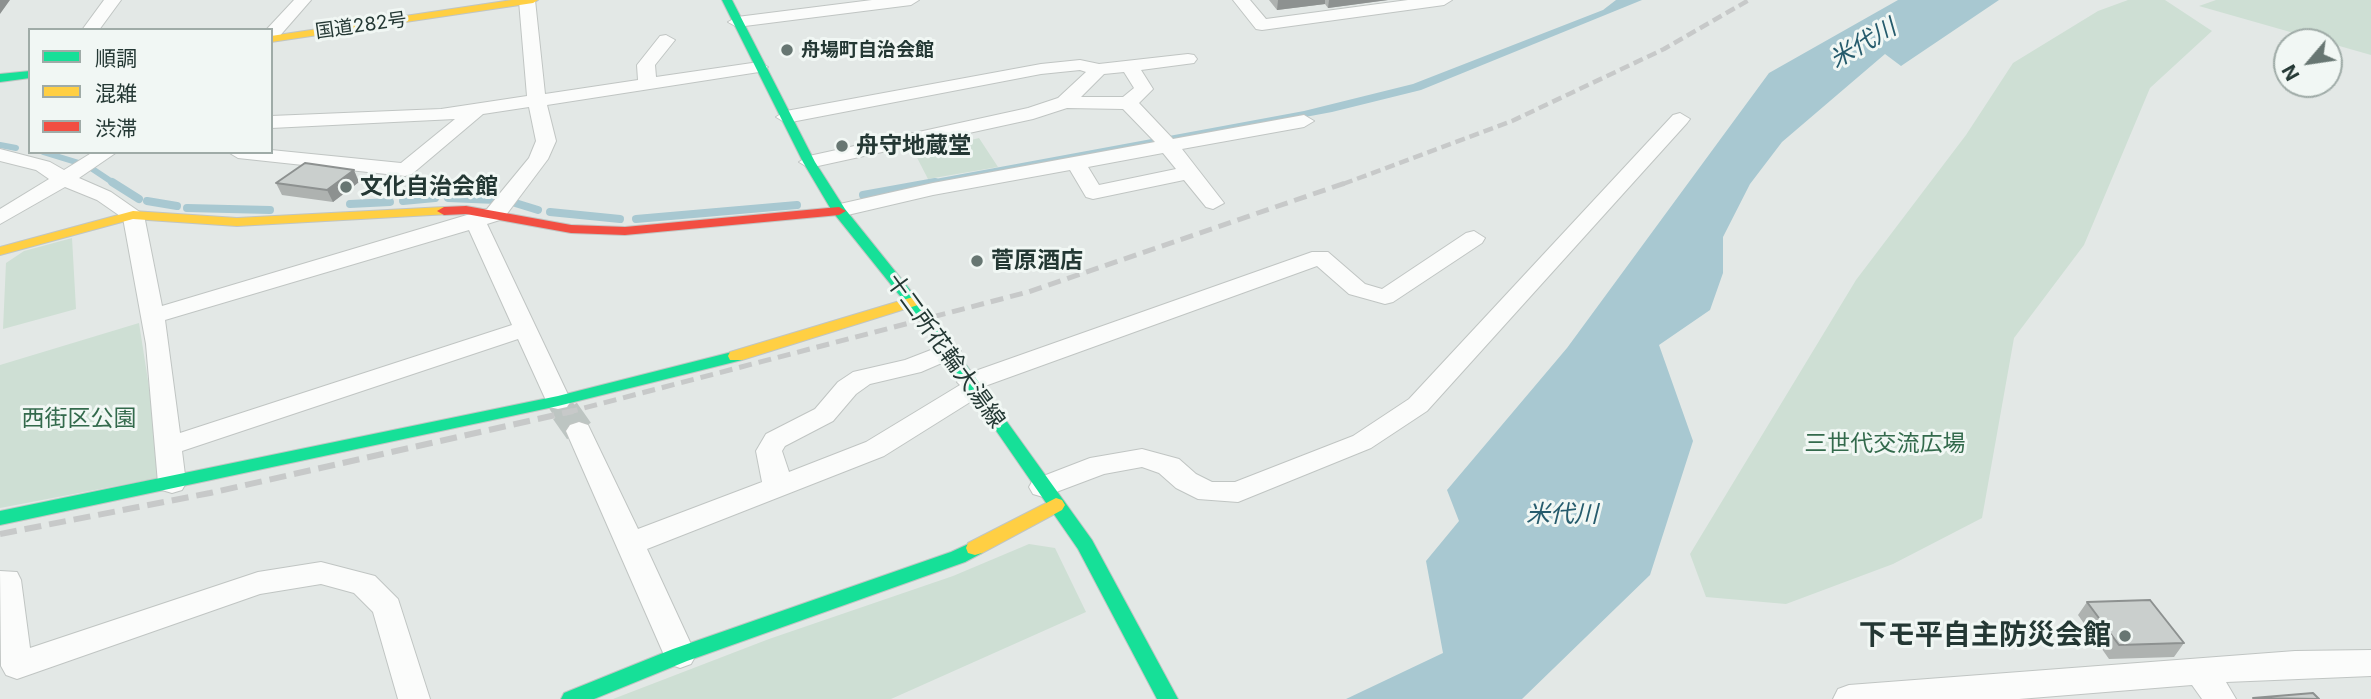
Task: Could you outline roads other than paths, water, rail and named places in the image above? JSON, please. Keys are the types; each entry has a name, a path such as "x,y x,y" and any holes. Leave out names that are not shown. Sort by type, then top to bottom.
{"main road":[{"name":"国道282号","path":"273,37 441,7 533,0"},
{"name":"十二所花輪大湯線","path":"727,0 809,162 839,211 913,302 1085,545 1168,699"},
{"path":"0,78 28,74"},
{"path":"0,251 133,215 237,222 440,210 571,229 625,231 839,211"},
{"path":"0,518 558,401 724,359 913,302"},
{"path":"571,699 680,655 958,557 1050,496"}],"street":[{"path":"92,28 109,6 127,0"},
{"path":"273,35 303,0"},
{"path":"737,22 911,0"},
{"path":"1241,0 1262,26 1444,0"},
{"path":"153,316 485,218 538,159 546,141 537,102 527,1"},
{"path":"648,85 646,65 666,40"},
{"path":"786,117 1041,69 1080,65 1099,69 1188,59"},
{"path":"809,162 1033,113 1065,103 1128,103 1144,89 1130,66"},
{"path":"273,122 442,116 759,67"},
{"path":"1065,103 1099,69"},
{"path":"1128,103 1213,203"},
{"path":"257,154 405,170 477,110"},
{"path":"1050,496 1100,465 1142,458 1169,466 1186,481 1208,492 1238,492 1362,442 1418,405 1680,119"},
{"path":"839,211 933,189 1076,163 1163,141 1304,121"},
{"path":"0,218 66,180 104,154"},
{"path":"0,155 43,166 66,180 104,196 133,215 153,316 172,483"},
{"path":"1076,163 1093,193 1189,173"},
{"path":"485,218 526,328 558,401"},
{"path":"629,544 875,449 972,385 1320,257 1357,289 1385,297 1474,238"},
{"path":"168,446 526,328"},
{"path":"775,488 776,475 769,451 775,440 824,415 847,388 862,378 912,366 949,351"},
{"path":"579,431 680,655"},
{"path":"6,580 16,666 258,583 321,573 364,584 387,607 414,699"},
{"path":"1849,699 2295,664 2371,663"},
{"path":"2200,671 2220,699"}],"water":[{"path":"1616,0 1642,0 1421,90 1332,112 1171,142 1169,136 1304,111 1413,84 1603,10"},
{"name":"米代川","path":"1898,0 1999,0 1901,66 1885,54 1782,142 1750,184 1723,237 1723,273 1710,310 1659,345 1693,441 1650,575 1522,699 1346,699 1443,653 1426,561 1459,521 1447,490 1567,348 1769,73"}],"waterway":[{"path":"925,184 1163,140"},
{"path":"0,145 16,148"},
{"path":"50,154 79,163"},
{"path":"91,168 112,182"},
{"path":"112,182 139,199"},
{"path":"863,195 935,182"},
{"path":"403,201 435,198"},
{"path":"448,198 496,200"},
{"path":"147,201 177,206"},
{"path":"350,204 390,202"},
{"path":"512,202 538,210"},
{"path":"636,219 797,205"},
{"path":"187,208 270,210"},
{"path":"550,212 620,219"}],"tunnel":[{"path":"558,401 566,413"},
{"path":"565,411 579,431"}],"railway":[{"path":"1343,184 1512,121 1664,49 1749,0"},
{"path":"570,412 1028,292 1348,182"},
{"path":"0,534 210,493 570,412"},
{"path":"565,413 570,412"}],"place":[{"name":"舟場町自治会館","path":"787,50"},
{"name":"舟守地蔵堂","path":"842,146"},
{"name":"文化自治会館","path":"346,187"},
{"name":"菅原酒店","path":"977,261"},
{"name":"下モ平自主防災会館","path":"2125,636"}],"park label":[{"name":"西街区公園","path":"79,419"},
{"name":"三世代交流広場","path":"1885,444"}]}
